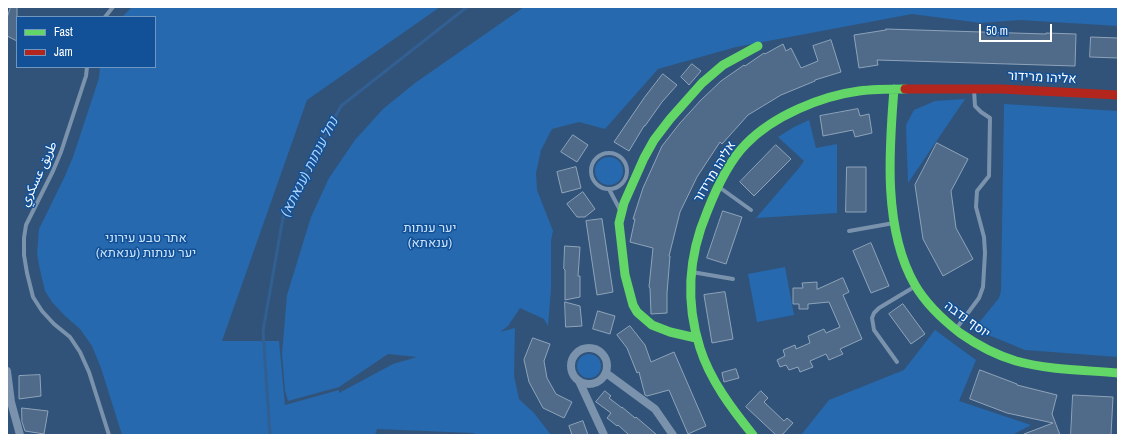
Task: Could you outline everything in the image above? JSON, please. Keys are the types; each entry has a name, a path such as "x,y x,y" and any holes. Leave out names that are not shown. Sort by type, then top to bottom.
{"street":[{"path":"696,338 670,332 652,325 637,312 633,305 624,275 619,223 624,202 644,158 654,140 670,119 702,83 723,65 758,46"},
{"name":"אליהו מרידור","path":"753,435 721,392 706,364 696,338 692,314 690,272 697,235 707,211 730,166 745,146 758,134 775,122 801,109 839,96 859,92 894,89 974,88 1118,95"},
{"name":"יוסף נדבה","path":"894,89 891,124 891,203 894,223 901,254 915,286 934,312 955,330 987,350 1017,361 1047,367 1118,373"},
{"path":"586,348 592,348 603,355 607,367 606,373 598,382 585,384 574,377 572,371 572,360 580,351 586,348"},
{"path":"7,371 10,402 20,435"},
{"path":"606,373 656,409 673,435"},
{"path":"579,381 604,435"}],"lane":[{"path":"106,16 113,7"},
{"name":"طريق عسكري","path":"87,68 86,76 61,152 26,225 24,255 33,297 42,311 54,324 70,337 80,352 89,372 109,435"},
{"path":"955,330 979,298 983,287 985,253 984,236 976,207 978,191 989,176 990,118 975,106 974,88"},
{"path":"608,153 619,156 624,161 626,166 624,180 620,185 609,189 598,185 591,174 591,168 598,156 608,153"},
{"path":"718,187 751,210"},
{"path":"609,189 622,214"},
{"path":"849,231 894,223"},
{"path":"690,272 733,278"},
{"path":"897,362 874,330 872,318 874,313 879,308 915,286"}],"green space":[{"path":"132,7 440,7 307,100 222,341 279,341 285,405 339,390 339,393 393,364 417,357 388,354 339,387 288,401 285,390 282,354 287,295 311,217 329,178 355,140 383,109 415,83 524,7 1118,7 1118,26 1020,20 981,23 912,14 736,47 658,69 605,129 579,122 552,129 541,150 536,173 537,190 553,231 551,241 551,289 548,326 544,319 520,308 508,326 500,332 515,328 514,376 519,399 534,413 551,435 476,435 473,433 377,429 375,435 122,435 101,368 92,346 80,329 52,302 45,291 37,254 39,229 73,157 99,78 100,68 156,68 156,16 123,16"},
{"path":"965,99 908,183 906,125 914,110 935,101"},
{"path":"1004,104 1118,111 1118,357 1025,350 974,329 999,298 1001,291"},
{"path":"809,120 816,148 837,144 837,213 756,218 804,161 778,137"},
{"path":"609,157 619,161 623,171 619,181 609,185 599,181 595,171 599,161"},
{"path":"785,267 794,315 757,322 748,274"},
{"path":"935,330 976,360 959,401 1031,425 1012,435 801,435 829,400 904,370"},
{"path":"589,354 598,357 601,366 598,375 589,378 580,375 577,366 580,357"}],"building":[{"path":"11,7 17,7 16,40 7,36 7,18"},
{"path":"886,29 1076,34 1075,66 877,60 878,65 859,68 854,35"},
{"path":"1091,37 1118,38 1118,58 1090,57"},
{"path":"831,40 841,72 815,80 781,95 748,115 722,144 720,142 697,177 680,212 669,256 667,313 651,314 649,287 653,248 630,242 635,219 633,219 643,188 662,146 701,100 721,81 744,65 745,66 764,53 765,54 783,44 786,51 791,48 801,68 818,61 813,46"},
{"path":"692,64 701,71 689,85 681,77"},
{"path":"663,74 677,85 644,126 629,151 614,142 644,98"},
{"path":"858,109 860,116 869,114 872,133 855,137 853,130 823,136 820,116"},
{"path":"573,135 588,145 577,162 561,152"},
{"path":"937,143 968,159 951,191 956,228 973,259 943,276 923,239 915,185"},
{"path":"776,145 791,159 754,196 740,182"},
{"path":"576,167 581,188 562,193 557,172"},
{"path":"847,167 866,167 866,212 846,212"},
{"path":"583,192 595,209 585,217 577,217 567,204"},
{"path":"723,211 742,217 726,264 707,258"},
{"path":"602,219 613,292 597,295 586,221"},
{"path":"871,243 889,286 871,293 853,251"},
{"path":"565,246 580,247 578,276 580,276 580,297 565,300 564,269"},
{"path":"843,278 849,292 843,295 862,339 840,349 843,354 829,360 826,354 810,361 813,367 800,372 798,367 789,370 786,365 780,367 777,360 785,356 783,350 795,345 796,349 810,343 808,336 824,329 826,333 840,327 829,302 808,304 808,309 799,309 799,304 793,304 793,288 803,288 802,283 817,282 817,289"},
{"path":"725,292 733,339 712,343 704,295"},
{"path":"565,302 580,306 582,326 566,327"},
{"path":"903,304 925,334 911,344 889,314"},
{"path":"598,311 615,316 610,334 593,329"},
{"path":"630,326 645,345 651,362 674,352 706,426 688,434 669,390 647,396 645,395 639,372 637,373 627,348 617,335"},
{"path":"533,338 550,344 544,361 547,378 556,394 572,402 564,418 543,408 529,382 524,360"},
{"path":"736,369 739,378 724,382 722,373"},
{"path":"980,370 1017,385 1057,395 1052,414 1060,435 1024,435 1053,423 1007,413 970,399"},
{"path":"40,375 41,396 19,399 19,376"},
{"path":"605,391 611,396 609,398 635,418 636,417 657,435 629,435 607,418 611,413 596,402"},
{"path":"761,391 768,398 764,402 784,421 787,418 793,423 782,435 776,435 746,407"},
{"path":"1073,395 1113,397 1111,435 1071,435"},
{"path":"22,408 48,411 44,434 25,431 22,422"},
{"path":"583,421 588,435 572,435 569,426"}],"waterway":[{"name":"נחל ענתות (ענאתא)","path":"270,435 263,331 284,212 341,106 467,7"}],"traffic: fast":[{"path":"696,338 670,332 652,325 637,312 633,305 625,275 619,223 624,203 644,158 654,140 670,119 702,83 723,65 758,46"},
{"path":"894,89 890,163 893,215 898,240 905,263 915,285 924,299 941,317 960,333 980,346 1001,356 1016,361 1041,366 1118,373"},
{"path":"753,435 716,383 704,360 695,331 692,313 692,262 701,229 714,194 728,167 746,144 757,134 784,116 829,97 859,91 905,89"}],"traffic: jam":[{"path":"905,89 1001,89 1118,95"}],"park label":[{"name":"יער ענתות (ענאתא)","path":"430,236"},
{"name":"אתר טבע עירוני יער ענתות (ענאתא)","path":"146,246"}]}
